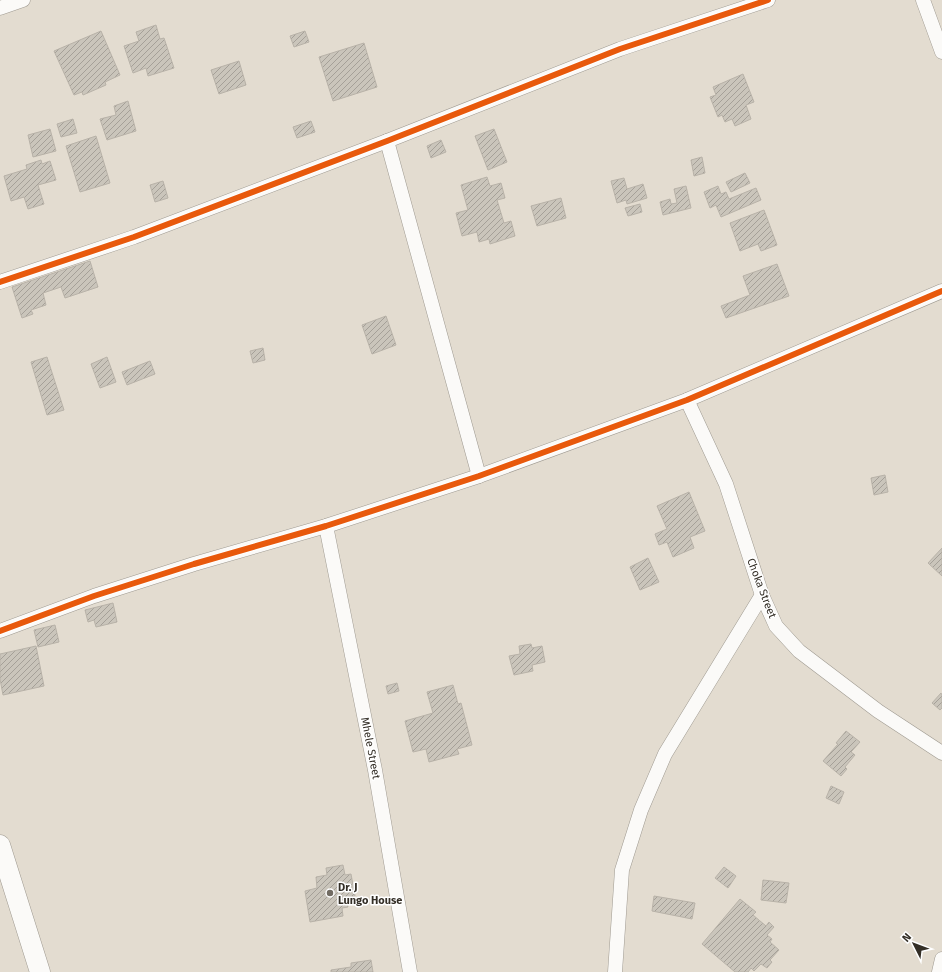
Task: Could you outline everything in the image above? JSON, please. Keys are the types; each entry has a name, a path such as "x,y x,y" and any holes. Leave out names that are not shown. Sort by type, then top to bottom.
{"street":[{"path":"0,8 24,0"},
{"path":"0,282 134,237 620,50 768,0"},
{"path":"923,0 942,52"},
{"path":"386,141 479,476"},
{"path":"0,631 101,594 194,564 326,526 479,476 687,400 942,291"},
{"name":"Choka Street","path":"687,400 726,484 762,594 776,626 799,652 878,711 942,753"},
{"name":"Mhele Street","path":"326,526 375,770 410,972"},
{"path":"615,972 622,870 641,810 665,754 762,594"},
{"path":"0,845 40,972"},
{"path":"939,972 942,959"}],"building":[{"path":"156,25 160,39 164,38 174,68 148,76 146,68 133,73 124,46 139,41 136,32"},
{"path":"101,31 120,75 105,82 106,85 83,95 82,92 74,95 54,51"},
{"path":"305,31 309,42 294,47 290,36"},
{"path":"364,43 377,87 333,101 319,57"},
{"path":"239,61 246,85 219,94 211,70"},
{"path":"743,74 754,102 746,105 751,119 735,126 732,119 725,122 722,115 718,117 710,97 716,95 713,87"},
{"path":"128,101 136,131 107,140 100,119 116,115 114,106"},
{"path":"73,119 77,133 61,137 57,124"},
{"path":"311,121 315,132 297,138 293,127"},
{"path":"50,129 56,151 33,157 28,135"},
{"path":"494,129 507,162 488,170 475,136"},
{"path":"96,136 110,183 80,192 66,146"},
{"path":"441,140 446,152 431,158 427,146"},
{"path":"702,157 705,173 694,176 691,160"},
{"path":"41,160 42,164 50,161 56,180 38,185 44,204 28,209 24,197 11,201 4,176 27,169 26,165"},
{"path":"745,173 750,183 731,192 726,182"},
{"path":"487,177 490,186 501,183 505,198 497,200 504,223 511,221 515,236 490,244 489,239 479,242 477,232 462,236 456,213 468,210 461,185"},
{"path":"624,178 627,189 643,184 647,198 627,204 626,200 617,203 611,181"},
{"path":"163,181 168,198 155,202 150,185"},
{"path":"686,186 691,208 663,215 660,202 670,199 671,204 677,203 674,189"},
{"path":"718,186 721,194 726,192 729,199 756,188 761,200 721,217 716,205 710,208 704,192"},
{"path":"561,198 566,218 537,226 531,206"},
{"path":"640,204 642,212 628,216 625,208"},
{"path":"764,210 777,245 761,251 758,244 740,251 730,223"},
{"path":"90,261 98,287 65,298 61,287 43,293 46,305 31,310 33,314 22,318 12,287"},
{"path":"777,264 789,296 726,318 721,306 750,295 743,276"},
{"path":"386,316 396,345 372,354 362,325"},
{"path":"263,348 265,360 253,363 250,351"},
{"path":"47,357 64,410 47,415 31,362"},
{"path":"107,357 116,382 100,388 91,364"},
{"path":"150,361 155,374 127,385 122,372"},
{"path":"885,475 888,492 874,495 871,478"},
{"path":"689,492 705,531 690,537 694,548 673,557 667,542 659,545 655,534 667,529 657,506"},
{"path":"942,548 942,576 928,563"},
{"path":"648,558 659,582 640,590 630,567"},
{"path":"113,603 117,622 96,627 94,620 88,622 85,610"},
{"path":"55,625 59,642 38,647 34,630"},
{"path":"531,644 532,648 542,646 545,662 532,665 533,671 514,675 509,656 520,654 519,646"},
{"path":"36,646 44,686 3,695 0,679 0,654"},
{"path":"397,683 399,691 388,694 386,686"},
{"path":"453,685 458,704 461,703 472,745 457,749 459,754 429,762 426,749 413,752 405,721 433,713 427,692"},
{"path":"941,693 942,708 940,710 932,703"},
{"path":"846,731 860,742 851,752 855,755 845,767 847,769 841,776 823,761 838,744 836,743"},
{"path":"831,786 844,792 839,804 826,798"},
{"name":"Dr. J Lungo House","path":"343,865 345,875 351,874 355,896 346,898 348,907 342,908 343,916 310,922 305,891 317,888 316,877 327,875 326,868"},
{"path":"724,867 736,876 728,888 715,878"},
{"path":"763,880 789,883 786,903 761,900"},
{"path":"654,896 695,903 692,919 652,911"},
{"path":"740,899 756,912 753,915 766,926 769,922 774,927 767,935 772,939 770,942 779,950 770,960 772,962 767,968 761,964 754,971 751,968 748,972 735,972 702,944"},
{"path":"371,960 373,972 331,972 331,970 351,967 351,963"}],"cycle path":[{"path":"0,282 134,237 387,141 620,49 768,0"},
{"path":"0,631 94,596 194,564 326,526 479,476 687,400 942,291"}],"place":[{"name":"Dr. J Lungo House","path":"330,893"}]}
